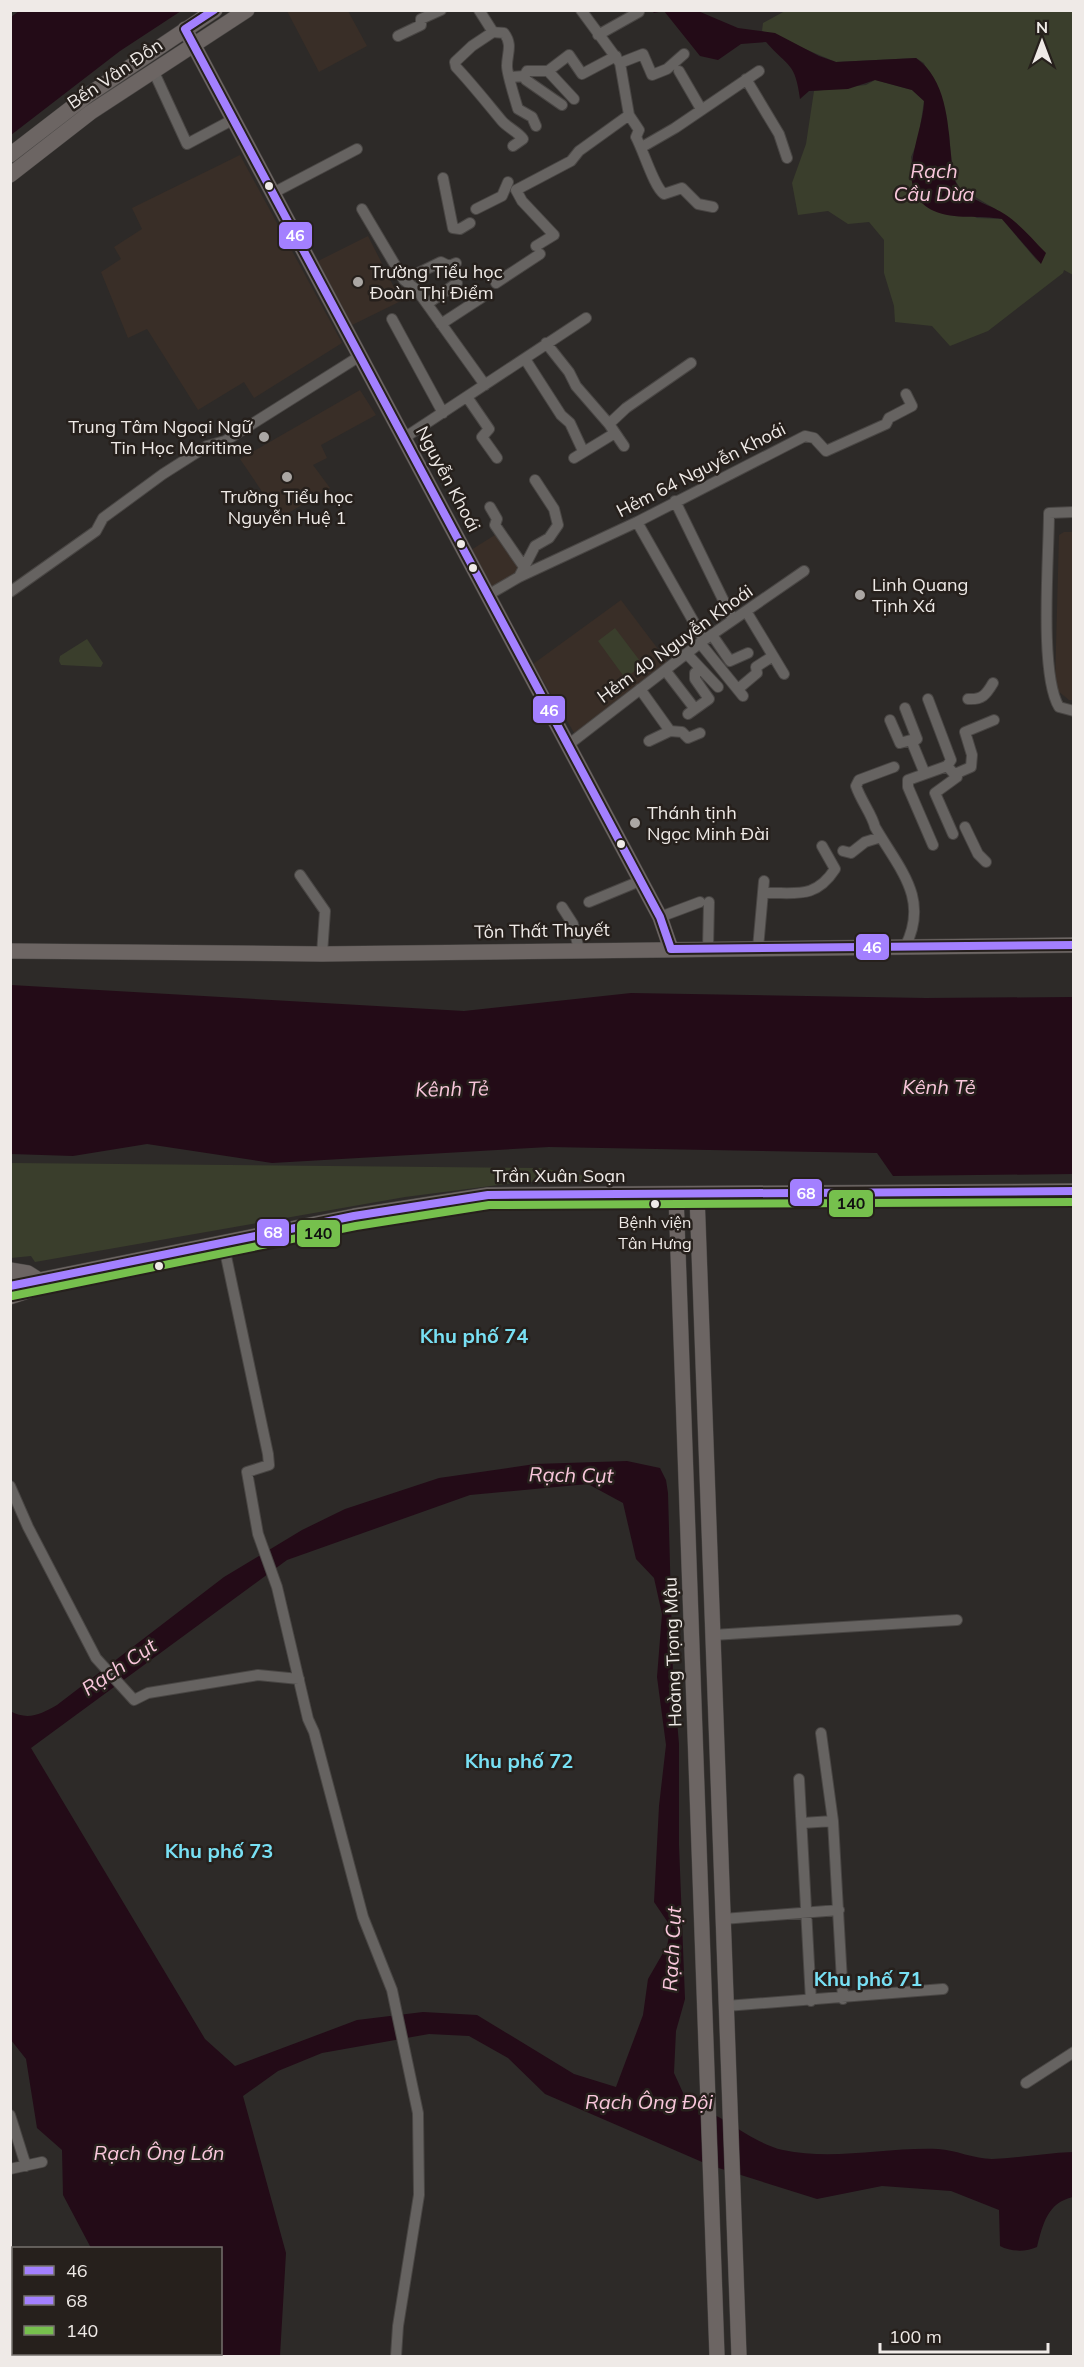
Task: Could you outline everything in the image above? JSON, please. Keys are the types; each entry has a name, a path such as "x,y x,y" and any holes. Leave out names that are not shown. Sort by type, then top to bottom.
{"main road":[{"name":"Bến Vân Đồn","path":"10,155 88,95 214,10"},
{"name":"Bến Vân Đồn","path":"10,175 91,112 247,10"},
{"name":"Nguyễn Khoái","path":"185,29 660,917 671,949"},
{"name":"Tôn Thất Thuyết","path":"10,951 322,954 1074,945"},
{"name":"Trần Xuân Soạn","path":"31,1282 410,1206 488,1195 1074,1191"},
{"name":"Hoàng Trọng Mậu","path":"676,1195 717,2356"},
{"path":"697,1195 739,2356"},
{"path":"10,1270 28,1273 31,1282"},
{"name":"Trần Xuân Soạn","path":"10,1298 40,1287 31,1282"},
{"path":"685,1428 705,1427"},
{"path":"692,1636 713,1635"},
{"path":"699,1827 719,1827"},
{"path":"705,2007 726,2006"}],"street":[{"path":"398,36 421,25 419,15 441,10"},
{"path":"479,10 493,32"},
{"path":"581,10 618,60 629,115 639,130 636,137 661,192 671,194 682,188 698,204 713,207"},
{"path":"598,34 639,12"},
{"path":"513,146 523,139 516,130 501,119 456,67 455,62 472,46 493,32 504,33 508,39 511,52 507,67 518,109 532,117 536,126"},
{"path":"524,76 527,71 548,71 569,55 582,74 618,60 643,54 652,75 666,69 684,54"},
{"path":"153,70 187,144 234,119"},
{"path":"548,71 574,99"},
{"path":"679,71 701,109"},
{"path":"642,147 675,128 759,71"},
{"path":"511,77 524,76"},
{"path":"524,76 526,80 562,105"},
{"path":"746,79 779,134 787,158"},
{"path":"476,209 502,196 512,186 571,161 579,151 629,115"},
{"path":"273,193 357,149"},
{"path":"443,178 453,228 460,229 470,223"},
{"path":"496,283 554,235 522,201 512,186"},
{"path":"362,209 404,280 417,290 485,385"},
{"path":"404,280 441,262 449,266 456,263"},
{"path":"427,304 458,283"},
{"path":"441,324 483,296"},
{"path":"404,438 586,318"},
{"path":"392,319 444,412"},
{"path":"546,343 569,372 576,386 612,428 624,446"},
{"path":"10,592 96,531 103,518 163,474 207,446 225,441 360,356"},
{"path":"525,359 561,415 570,423 578,455 612,428 626,408 691,363"},
{"name":"Hẻm 64 Nguyễn Khoái","path":"488,595 522,572 637,522 806,436 814,438 826,451 885,424 889,418 912,406 906,394"},
{"path":"467,397 489,429 482,437 497,458"},
{"path":"522,572 535,546 549,538 558,525 554,509 535,480"},
{"path":"675,501 734,620"},
{"path":"490,507 497,519 495,525 522,572"},
{"path":"1074,512 1049,513 1048,675 1052,696 1059,707 1074,711"},
{"path":"637,522 705,639 740,692 757,673 756,667 773,656"},
{"name":"Hẻm 40 Nguyễn Khoái","path":"568,745 705,639 804,571"},
{"path":"746,611 784,674"},
{"path":"705,639 730,661 747,653"},
{"path":"687,654 718,687"},
{"path":"665,670 692,712 709,699 695,680 696,673 700,670"},
{"path":"968,699 978,700 984,696 993,683"},
{"path":"640,689 670,731"},
{"path":"928,699 951,760 951,770 957,777 935,793 953,834"},
{"path":"890,720 900,744 917,739 905,708"},
{"path":"933,845 908,787 908,780 925,774 971,767 972,755 965,732 994,720"},
{"path":"649,741 670,731 682,732 688,738 700,733"},
{"path":"911,740 925,774"},
{"path":"894,767 859,780 856,786 862,803 873,818 916,904 913,931 905,947"},
{"path":"965,827 978,854 986,862"},
{"path":"843,851 851,853 865,842 881,837"},
{"path":"764,892 797,894 823,884 835,869 822,846"},
{"path":"300,875 325,911 322,954"},
{"path":"589,902 640,881"},
{"path":"758,948 764,881"},
{"path":"660,917 705,902 708,948"},
{"path":"562,907 573,924 579,950"},
{"path":"223,1242 268,1454 269,1465 247,1472 258,1534 278,1587 308,1719 314,1732 363,1917 392,1990 418,2113 419,2193 398,2326 396,2356"},
{"path":"10,1486 28,1527 96,1658 134,1700 148,1693 258,1675 299,1678"},
{"path":"713,1635 957,1620"},
{"path":"821,1733 833,1821 843,1999"},
{"path":"799,1779 811,2001"},
{"path":"802,1823 833,1821"},
{"path":"723,1919 839,1910"},
{"path":"726,2006 843,1999 943,1989"},
{"path":"1026,2083 1074,2052"},
{"path":"10,2115 26,2166"},
{"path":"10,2169 42,2162"}],"shaded area":[{"path":"287,11 348,11 367,46 319,72"},
{"path":"240,155 342,343 254,398 244,382 198,410 147,329 128,338 101,272 121,259 114,247 142,229 132,208"},
{"name":"Trường Tiểu học Đoàn Thị Điểm","path":"368,236 401,301 348,327 314,263"},
{"name":"Trường Tiểu học Nguyễn Huệ 1","path":"360,390 376,415 321,445 327,458 313,465 330,488 280,518 240,459"},
{"path":"1064,532 1073,532 1073,700 1069,700 1058,691 1055,684 1059,535"},
{"path":"498,533 522,570 494,590 471,550"},
{"path":"621,600 670,665 576,736 533,664"}],"green space":[{"path":"785,11 1073,11 1073,275 1064,270 988,331 950,346 932,326 895,322 894,306 884,273 884,240 869,222 848,224 828,211 798,215 792,183 806,144 814,91 866,85 875,80 912,90 924,101 918,140 911,157 914,186 977,218 1002,219 1039,263 1010,218 959,187 953,176 949,133 924,63 916,58 836,62 762,31 763,23"},
{"path":"615,628 643,665 625,678 598,641"},
{"path":"87,639 103,663 101,667 61,665 60,656"},
{"path":"11,1163 540,1168 599,1178 596,1182 521,1182 405,1197 35,1262 31,1256 11,1258"}],"water":[{"path":"19,11 181,11 120,51 11,135 11,17"},
{"name":"Rạch Cầu Dừa","path":"664,11 698,11 738,28 775,33 819,56 836,62 916,58 934,77 944,102 956,183 963,191 1000,211 1022,228 1046,253 1041,264 1002,219 942,214 921,202 914,190 912,160 924,101 912,90 875,80 848,89 809,91 800,99 796,78 790,66 766,42 741,44 718,60 700,56"},
{"name":"Kênh Tẻ","path":"11,985 464,1011 631,993 926,998 1073,997 1073,1174 893,1176 877,1153 549,1147 272,1163 147,1144 73,1156 11,1154"},
{"path":"627,1461 660,1468 666,1480 673,1674 679,1744 679,1845 685,1999 676,2031 674,2073 689,2106 713,2114 770,2146 802,2153 841,2154 938,2149 992,2159 1073,2152 1073,2197 1057,2204 1052,2209 1044,2223 1037,2247 1014,2250 1000,2246 999,2210 951,2191 882,2186 817,2199 709,2165 545,2094 508,2058 469,2036 429,2034 322,2053 278,2071 243,2096 286,2253 280,2356 128,2356 222,2355 222,2247 90,2247 63,2195 62,2150 37,2128 26,2059 11,2040 10,1711 29,1716 57,1705 224,1577 302,1530 345,1509 439,1478 535,1464","holes":["588,1484 623,1503 636,1559 654,1578 662,1614 657,1677 666,1745 659,1806 654,1902 671,1927 667,1946 648,1979 643,2015 616,2087 574,2074 477,2015 423,2012 357,2020 235,2066 205,2039 31,1748 287,1560 470,1495"]}],"transit line":[{"name":"46","path":"214,10 185,29 660,917 671,949"},
{"name":"46","path":"671,949 1074,945"},
{"name":"68","path":"10,1286 354,1216 488,1195 1074,1191"},
{"name":"140","path":"12,1296 356,1226 489,1205 1074,1202"}],"place":[{"name":"Trường Tiểu học Đoàn Thị Điểm","path":"358,282"},
{"name":"Trung Tâm Ngoại Ngữ Tin Học Maritime","path":"264,437"},
{"name":"Trường Tiểu học Nguyễn Huệ 1","path":"287,477"},
{"name":"Linh Quang Tịnh Xá","path":"860,595"},
{"name":"Thánh tịnh Ngọc Minh Đài","path":"635,823"},
{"name":"Bệnh viện Tân Hưng","path":"655,1204"}],"district":[{"name":"Khu phố 74","path":"474,1336"},
{"name":"Khu phố 72","path":"519,1761"},
{"name":"Khu phố 73","path":"219,1851"},
{"name":"Khu phố 71","path":"868,1979"}],"water label":[{"name":"Rạch Cụt","path":"571,1475"},
{"name":"Rạch Cụt","path":"119,1667"},
{"name":"Rạch Cụt","path":"672,1949"},
{"name":"Rạch Ông Đội","path":"649,2102"},
{"name":"Rạch Ông Lớn","path":"159,2153"}]}
